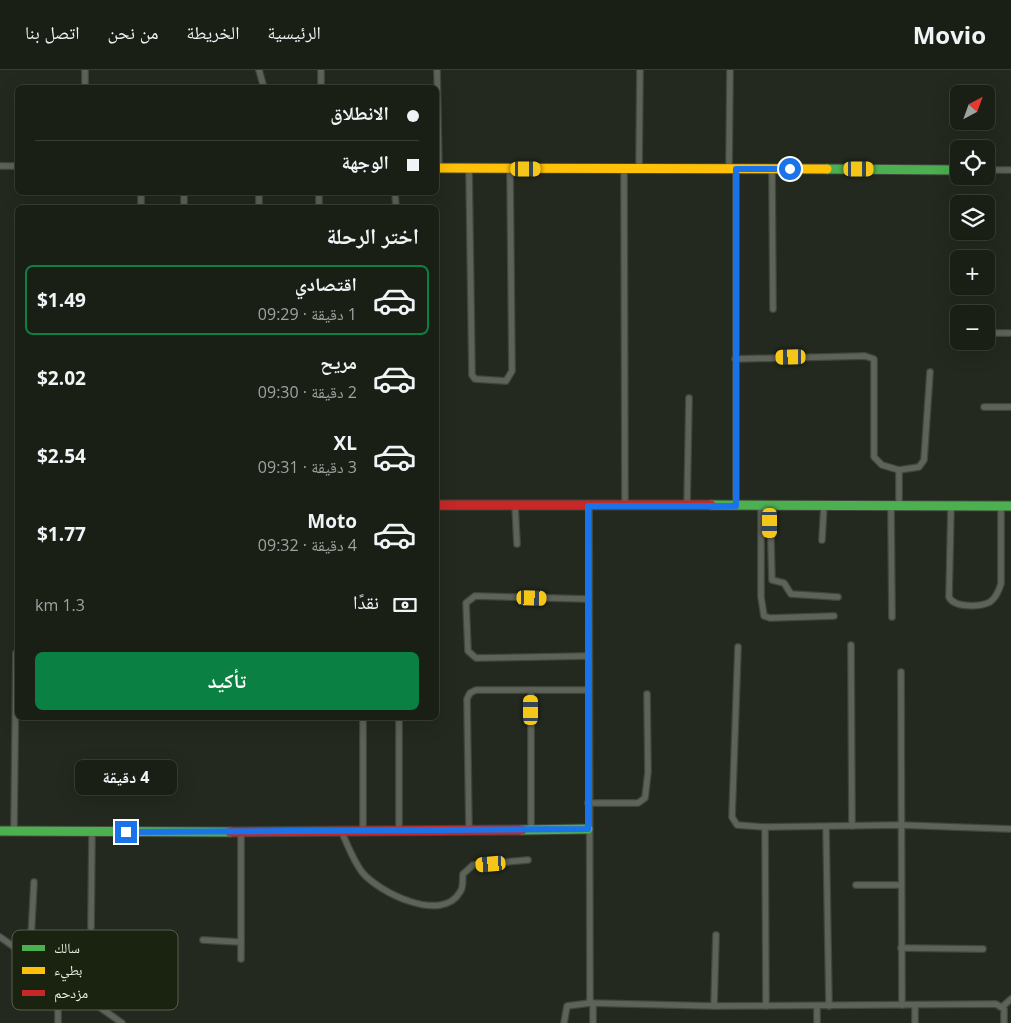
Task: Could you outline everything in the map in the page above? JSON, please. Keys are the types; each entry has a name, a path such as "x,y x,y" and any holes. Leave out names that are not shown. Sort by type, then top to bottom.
{"street":[{"path":"85,70 85,85"},
{"path":"259,70 263,85"},
{"path":"321,70 321,85"},
{"path":"437,70 437,85"},
{"path":"640,70 640,170"},
{"path":"730,70 736,506"},
{"path":"0,166 15,166"},
{"path":"439,168 950,170"},
{"path":"469,169 472,374 474,379 480,381 506,381 512,371 510,169"},
{"path":"772,169 773,309"},
{"path":"624,170 625,506"},
{"path":"995,170 1011,170"},
{"path":"995,332 1011,333"},
{"path":"735,359 870,356 876,363 872,421 874,457 882,465 899,470 920,467 924,460 930,372"},
{"path":"687,506 689,398"},
{"path":"984,407 1011,407"},
{"path":"892,616 895,507 899,470"},
{"path":"439,505 1011,506"},
{"path":"515,505 516,544"},
{"path":"822,540 824,505"},
{"path":"588,506 588,829 593,1023"},
{"path":"765,506 772,580 784,583 791,594 838,597"},
{"path":"765,506 761,596 764,616 766,618 834,616"},
{"path":"950,507 949,597 958,604 974,604 990,602 1001,584 1001,506"},
{"path":"588,600 475,596 466,602 468,651 476,658 588,656"},
{"path":"851,645 852,826"},
{"path":"738,647 732,817 734,822 742,826 765,827 900,826 1011,829"},
{"path":"901,672 902,1005"},
{"path":"469,831 467,699 470,693 476,690 588,690"},
{"path":"531,690 531,830"},
{"path":"588,803 638,803 645,798 648,772 647,694"},
{"path":"14,830 15,720"},
{"path":"363,720 363,830"},
{"path":"399,720 399,830"},
{"path":"765,827 766,1006"},
{"path":"826,827 829,1006"},
{"path":"0,831 92,833 588,829"},
{"path":"341,830 357,863 370,880 400,898 421,904 442,904 457,897 462,889 463,874 473,865 528,860"},
{"path":"241,831 241,959"},
{"path":"92,833 92,927"},
{"path":"31,930 34,882"},
{"path":"856,885 901,885"},
{"path":"714,1006 716,934"},
{"path":"0,937 12,945"},
{"path":"203,940 241,942"},
{"path":"901,948 983,949"},
{"path":"1002,1006 1011,999"},
{"path":"564,1023 566,1006 592,1003 714,1006 996,1004 1002,1006"},
{"path":"915,1005 915,1023"},
{"path":"817,1023 818,1006"},
{"path":"1002,1006 1004,1023"},
{"path":"58,1010 58,1023"},
{"path":"103,1010 122,1023"}],"traffic: fast":[{"path":"827,169 950,170"},
{"path":"711,505 1011,506"},
{"path":"522,830 588,829"},
{"path":"0,831 230,832"}],"traffic: slow":[{"path":"439,168 827,169"}],"traffic: jam":[{"path":"439,505 711,505"},
{"path":"230,832 522,830"}],"route":[{"path":"126,832 588,829 588,506 736,506 736,169 790,169"}]}
